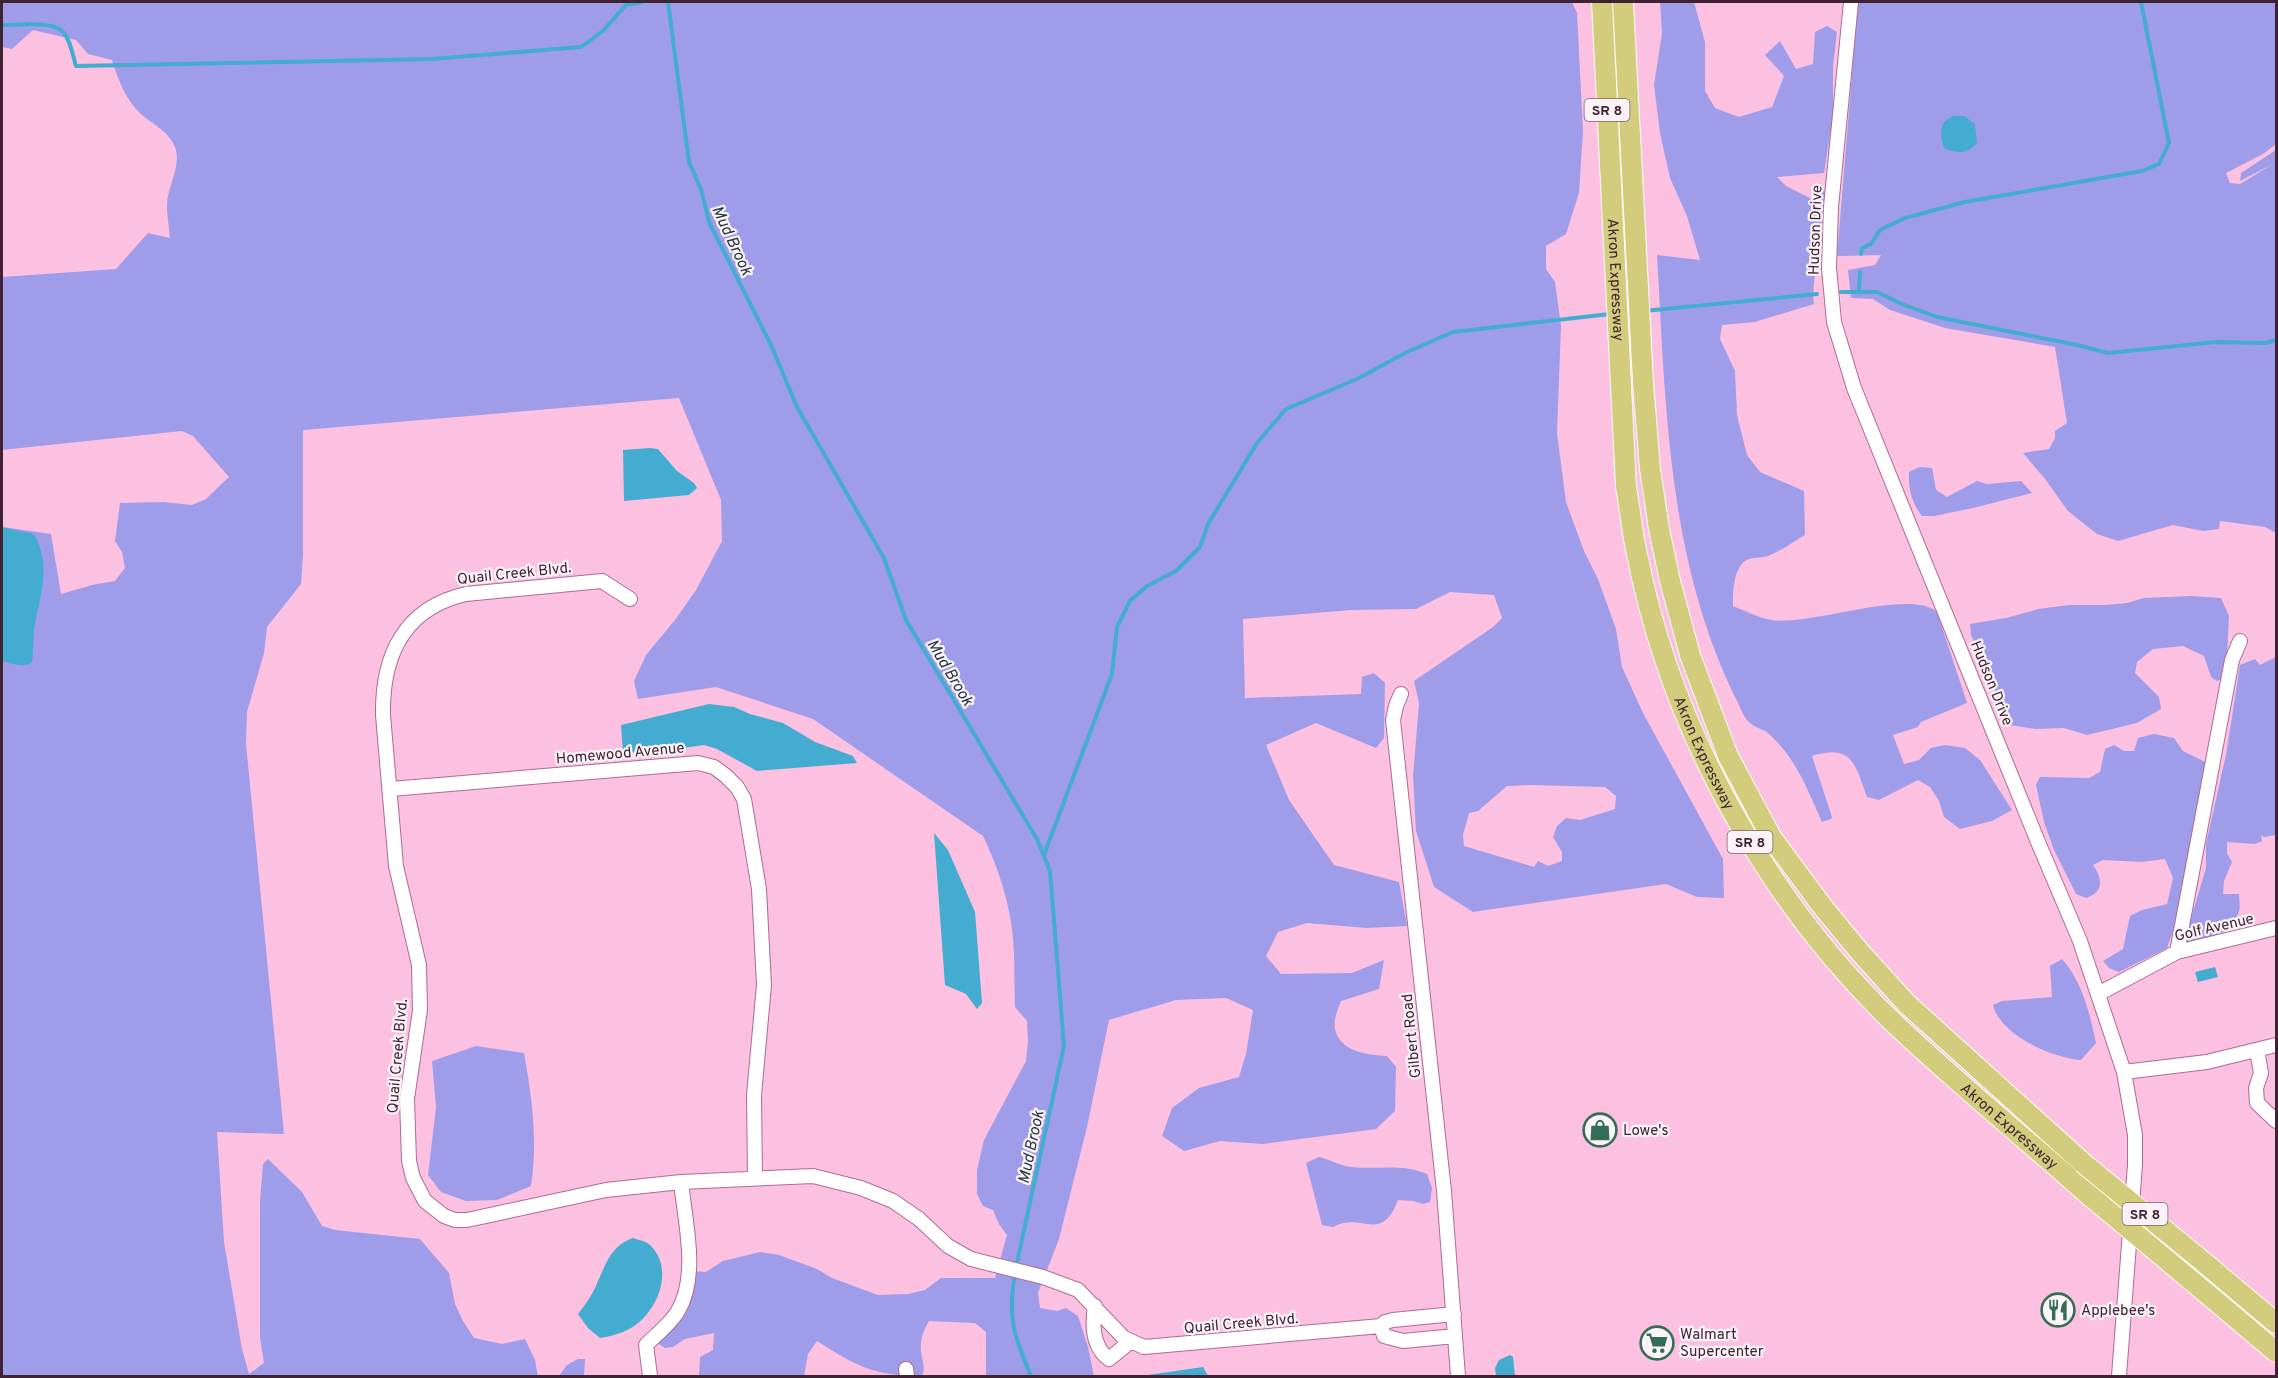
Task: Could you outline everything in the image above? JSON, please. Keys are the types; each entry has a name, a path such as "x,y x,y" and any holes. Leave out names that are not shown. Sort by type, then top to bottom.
{"highway":[{"name":"Akron Expressway","path":"1602,2 1626,487 1637,555 1655,625 1680,700 1707,760 1744,832 1791,905 1844,969 1895,1024 2083,1190 2277,1352"},
{"name":"Akron Expressway","path":"1623,2 1643,382 1650,469 1670,581 1690,655 1728,756 1771,837 1822,906 1906,1003 2083,1163 2277,1323"}],"street":[{"name":"Hudson Drive","path":"1851,2 1829,241 1831,300 1837,338 1874,436 2080,941 2124,1072 2134,1135 2135,1165 2119,1377"},
{"name":"Quail Creek Blvd.","path":"630,599 602,581 450,597 420,617 396,644 386,675 383,716 396,866 419,965 420,1010 407,1099 409,1161 413,1178 425,1201 444,1216 455,1220 467,1220 606,1190 681,1182 813,1176 861,1188 893,1201 919,1219 948,1246 971,1259 1052,1279 1078,1290 1095,1306"},
{"path":"2177,952 2232,660 2240,641"},
{"name":"Gilbert Road","path":"1401,694 1395,706 1393,720 1443,1180 1458,1377"},
{"name":"Homewood Avenue","path":"390,789 698,763 714,768 737,787 744,799 748,820 763,931 764,985 754,1095 755,1178"},
{"name":"Golf Avenue","path":"2098,994 2177,952 2277,928"},
{"path":"2124,1072 2208,1062 2277,1045"},
{"path":"2257,1050 2261,1073 2256,1088 2257,1103 2277,1120"},
{"path":"650,1377 646,1345 677,1312 687,1291 690,1271 681,1182"},
{"path":"1095,1306 1124,1338 1131,1341 1109,1359 1099,1349 1095,1336 1093,1320 1095,1306"},
{"name":"Quail Creek Blvd.","path":"1131,1341 1144,1347 1381,1326 1393,1320 1454,1314"},
{"path":"1381,1326 1384,1336 1396,1340 1455,1336"}],"shaded area":[{"path":"2,2 1572,2 1577,13 1583,131 1579,193 1566,234 1546,246 1546,269 1555,282 1561,326 1557,433 1566,502 1616,629 1622,667 1643,713 1723,859 1724,898 1697,897 1666,884 1473,912 1434,887 1416,831 1413,777 1419,703 1414,681 1493,627 1502,618 1494,595 1450,592 1416,609 1351,610 1243,619 1245,698 1361,694 1362,677 1374,673 1385,683 1384,738 1376,748 1316,723 1266,745 1289,800 1334,865 1399,882 1407,926 1367,928 1307,923 1278,932 1266,956 1281,974 1352,973 1384,960 1379,989 1341,1001 1336,1015 1335,1029 1338,1037 1349,1047 1372,1055 1387,1056 1396,1067 1395,1111 1376,1129 1263,1144 1220,1141 1184,1151 1162,1136 1172,1108 1199,1088 1239,1077 1246,1054 1253,1010 1226,998 1176,1000 1109,1020 1087,1127 1059,1239 1038,1293 1040,1308 1057,1311 1066,1308 1078,1316 1094,1376 986,1376 986,1332 975,1323 929,1321 921,1343 924,1367 922,1376 891,1374 866,1368 817,1341 808,1354 804,1376 699,1376 700,1357 713,1350 714,1333 685,1339 673,1347 665,1348 659,1344 656,1335 677,1312 690,1271 706,1272 723,1261 760,1252 779,1255 878,1295 908,1294 925,1290 941,1278 995,1278 1007,1235 993,1210 983,1206 977,1194 977,1170 984,1140 1026,1061 1028,1041 1027,1021 1015,1007 1014,947 1009,912 998,873 983,836 813,719 716,687 638,699 634,681 646,655 696,590 722,541 721,500 679,398 303,430 301,584 267,627 264,653 247,712 246,744 284,1134 217,1132 224,1242 242,1349 249,1374 264,1363 260,1338 260,1201 263,1164 268,1159 302,1192 322,1226 335,1230 420,1239 449,1273 455,1304 474,1338 502,1344 525,1339 535,1360 538,1376 2,1376 2,527 51,534 61,594 115,581 125,568 122,552 115,541 120,503 164,502 192,505 206,499 229,477 193,436 182,431 2,450 2,277 116,269 148,233 170,238 167,205 176,169 177,154 168,135 131,103 121,86 112,60 88,54 76,40 33,30 12,49 2,47","holes":["1507,786 1605,787 1616,796 1615,809 1580,820 1566,818 1557,826 1553,837 1562,852 1562,861 1548,866 1538,861 1534,867 1464,846 1463,835 1469,813 1478,811"]},
{"path":"1660,2 1694,2 1705,42 1705,91 1715,108 1739,117 1772,107 1784,76 1765,55 1780,41 1796,69 1813,64 1815,32 1827,26 1837,32 1833,66 1833,115 1824,173 1777,177 1786,186 1812,199 1819,183 1825,192 1820,255 1816,257 1814,304 1755,322 1722,325 1720,339 1735,371 1737,415 1747,455 1760,472 1804,491 1805,535 1773,554 1745,561 1736,576 1733,606 1772,620 1810,618 1906,604 1924,606 1937,612 1967,703 1921,722 1918,727 1893,735 1904,764 1919,760 1931,748 1945,745 1965,748 1980,760 2012,810 1992,821 1960,829 1944,817 1939,801 1930,787 1918,780 1879,800 1867,797 1855,767 1844,755 1836,752 1812,756 1832,817 1822,822 1790,758 1770,735 1751,724 1744,716 1715,649 1697,595 1684,539 1674,484 1663,370 1657,255 1700,260 1687,216 1670,178 1660,133 1654,85 1662,33"},
{"path":"1858,2 2276,2 2276,144 2263,154 2226,173 2230,183 2240,184 2273,164 2240,181 2241,173 2276,150 2276,533 2265,527 2220,521 2219,529 2203,531 2173,525 2118,541 2097,534 2068,511 2023,453 2049,449 2055,438 2055,431 2067,423 2055,347 1945,328 1890,310 1873,299 1851,298 1848,270 1875,265 1881,255 1837,256"},
{"path":"1920,467 1932,468 1936,490 1947,497 1977,481 1987,484 2021,481 2032,493 1973,508 1934,516 1922,516 1913,501 1909,478 1909,472"},
{"path":"2191,596 2221,598 2229,616 2226,677 2217,681 2211,677 2204,656 2183,646 2153,649 2137,662 2135,673 2159,697 2161,709 2137,723 2087,735 2064,728 2035,729 2010,725 1971,635 1970,624 2006,618 2038,609 2069,605 2127,603 2144,598"},
{"path":"2276,657 2276,835 2264,837 2261,835 2262,841 2255,844 2227,842 2227,853 2232,862 2224,881 2223,894 2239,894 2238,914 2229,927 2216,936 2200,941 2184,942 2206,868 2206,844 2226,755 2240,665 2255,659 2260,665"},
{"path":"2154,734 2174,738 2183,751 2211,765 2177,920 2167,948 2119,972 2109,968 2103,961 2123,949 2130,916 2142,910 2167,904 2173,878 2165,859 2142,862 2103,860 2093,865 2100,880 2096,892 2086,898 2076,894 2054,850 2044,822 2036,785 2040,777 2089,778 2100,772 2105,749 2114,745 2124,751 2134,751 2138,738"},
{"path":"2062,959 2080,988 2088,1009 2096,1043 2081,1060 2042,1050 2016,1035 1998,1016 1993,1005 2002,1001 2052,997 2050,966"},
{"path":"476,1046 524,1053 529,1086 534,1136 531,1186 497,1200 466,1201 441,1192 428,1175 436,1107 432,1061"},
{"path":"1319,1157 1347,1166 1399,1168 1427,1174 1432,1188 1430,1202 1423,1204 1398,1200 1385,1221 1377,1224 1353,1222 1333,1227 1322,1225 1306,1163"},
{"path":"578,1359 585,1359 584,1376 559,1376 567,1365"}],"water":[{"path":"1954,116 1964,116 1975,124 1977,143 1966,151 1958,152 1944,148 1941,133 1943,125 1945,121"},
{"path":"658,449 677,471 694,483 697,488 689,495 624,501 623,450"},
{"path":"2,527 34,534 42,558 43,581 34,629 32,662 25,665 2,661"},
{"path":"709,704 734,707 783,723 815,742 853,756 857,763 757,771 717,749 704,745 623,753 621,725"},
{"path":"934,833 948,850 975,912 982,1003 977,1009 966,994 945,985"},
{"path":"2215,967 2218,977 2198,982 2195,972"},
{"path":"633,1238 648,1244 657,1255 661,1266 660,1290 649,1312 641,1321 623,1332 600,1338 588,1328 578,1314 592,1295 611,1255 620,1245"},
{"path":"1510,1355 1513,1357 1515,1376 1496,1376 1495,1368 1499,1360"},
{"path":"1203,1367 1208,1376 1148,1375"}],"waterway":[{"path":"2,25 24,24 57,28 67,38 76,66 432,59 581,47 603,31 626,5 642,2"},
{"name":"Mud Brook","path":"668,2 689,162 701,189 709,222 771,345 797,407 884,558 906,620 1037,839 1050,871 1064,1046 1016,1267"},
{"path":"1861,254 1862,248 1871,244 1880,230 1905,218 1965,202 2142,171 2159,164 2169,143 2141,2"},
{"path":"1859,292 1860,272"},
{"path":"1841,292 1877,292 1937,317 2108,353 2216,342 2266,343 2276,340"},
{"path":"1644,311 1817,294"},
{"path":"1044,855 1112,674 1117,627 1130,601 1147,586 1176,571 1200,547 1208,524 1257,443 1286,409 1357,379 1407,352 1453,332 1610,314"},
{"name":"Mud Brook","path":"1015,1274 1012,1315 1016,1338 1031,1376"}],"place":[{"name":"Lowe's","path":"1600,1130"},
{"name":"Applebee's","path":"2058,1310"},
{"name":"Walmart Supercenter","path":"1657,1343"}]}
